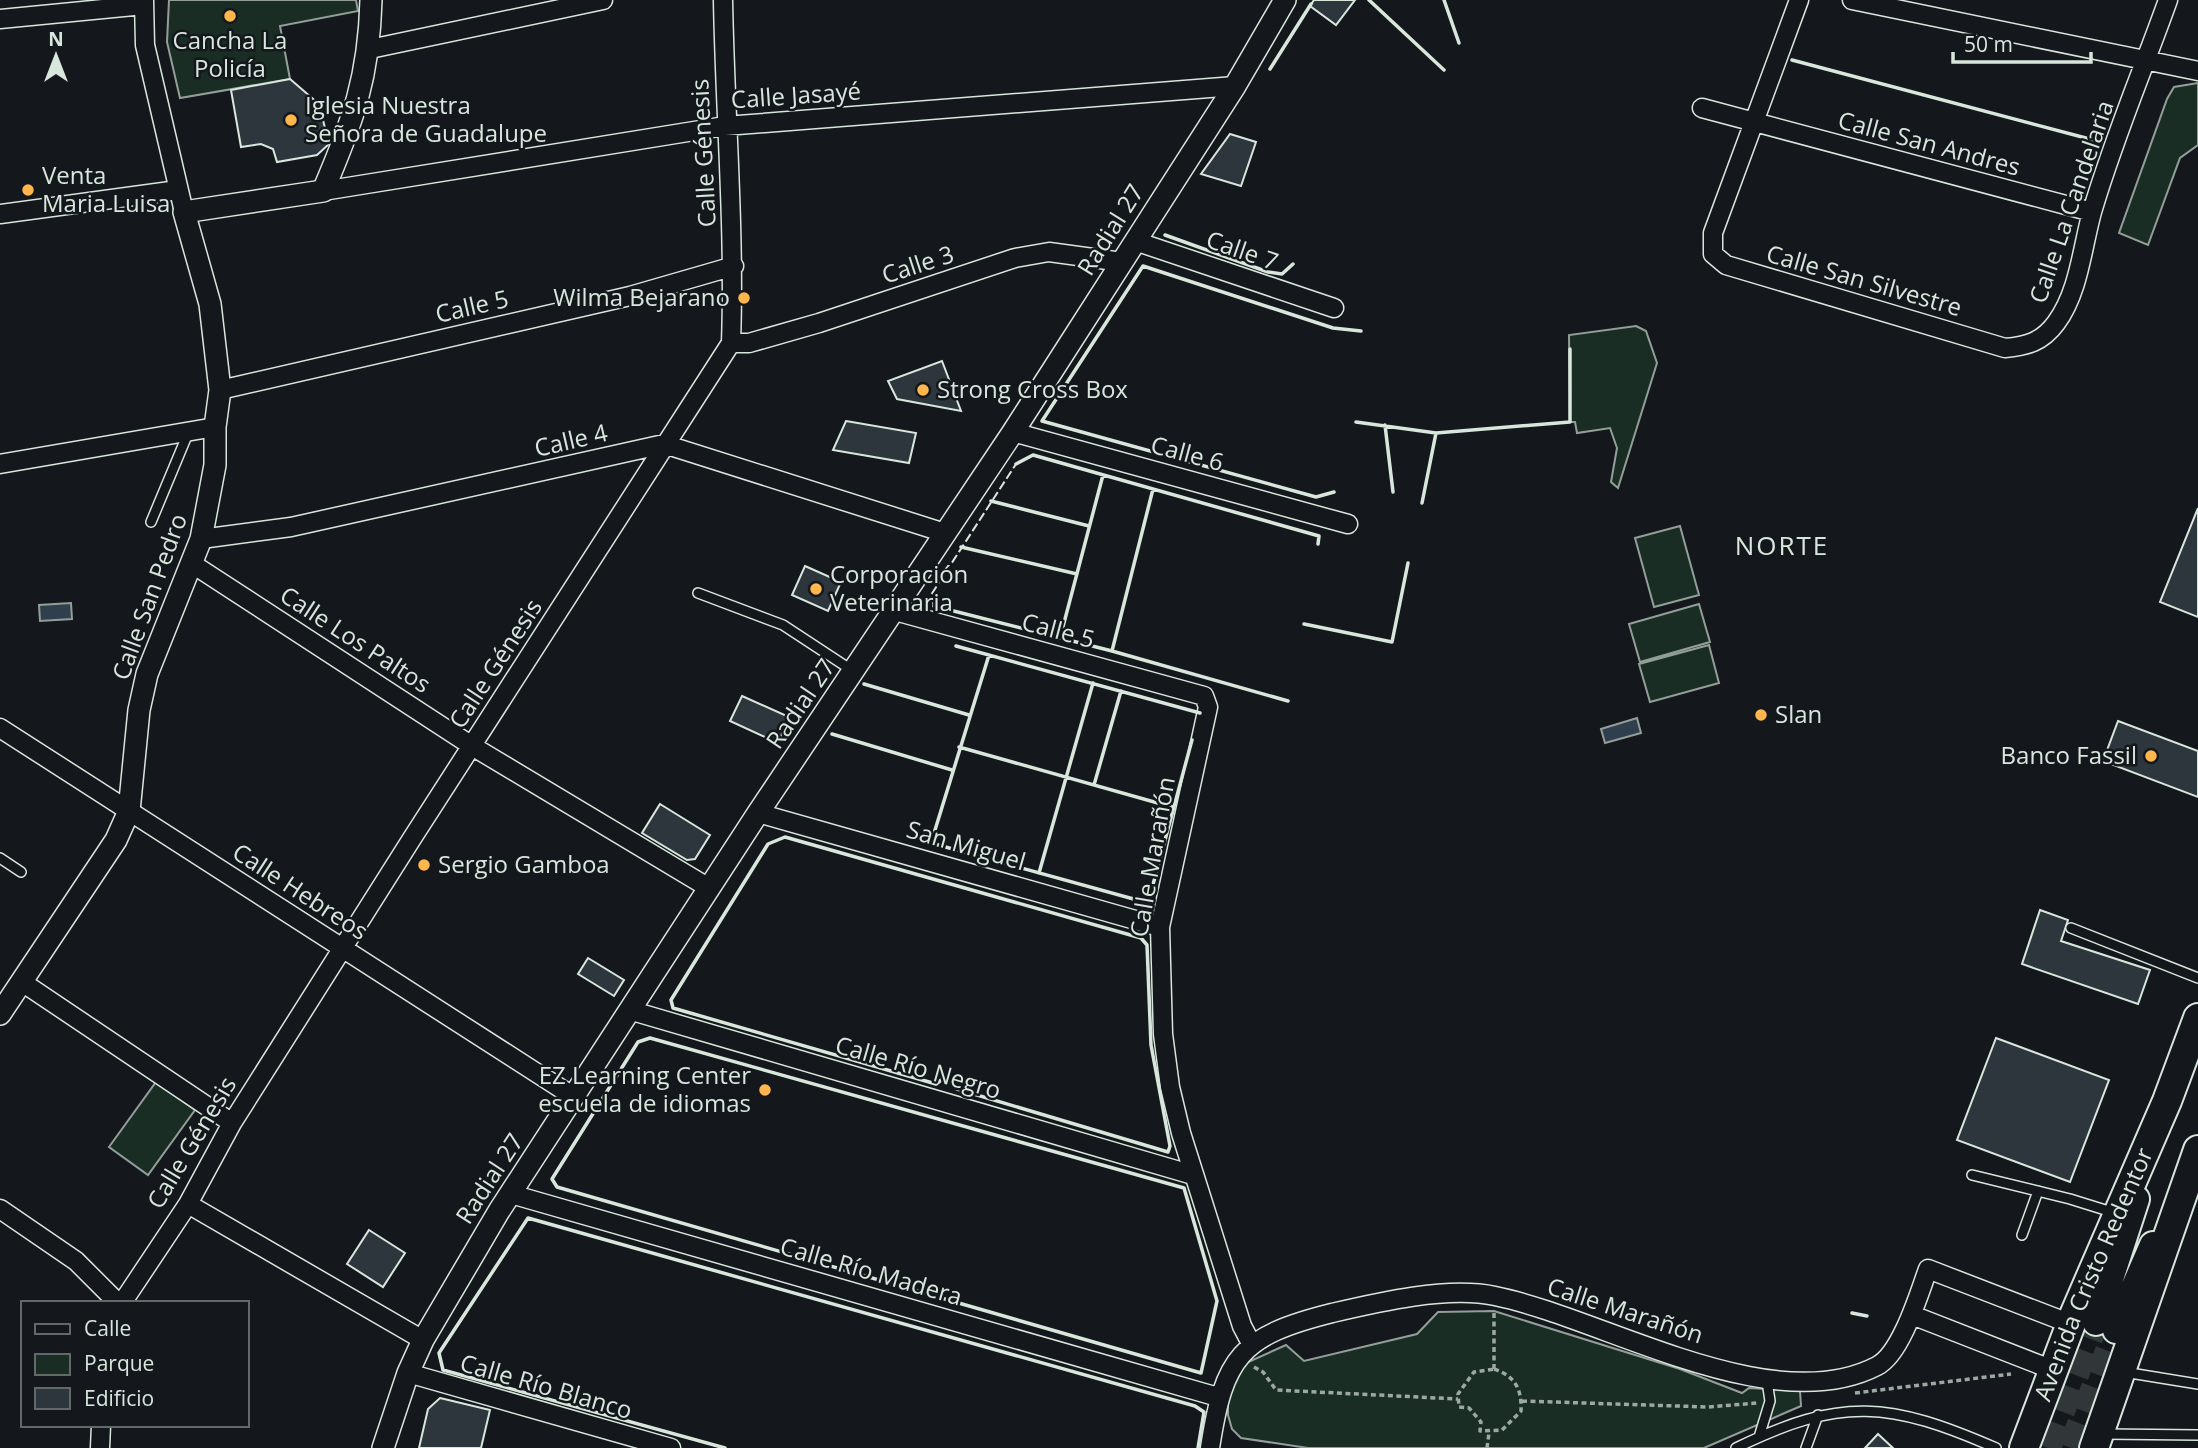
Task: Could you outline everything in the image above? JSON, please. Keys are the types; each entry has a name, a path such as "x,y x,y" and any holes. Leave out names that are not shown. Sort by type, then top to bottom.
{"highway":[{"name":"Avenida Cristo Redentor","path":"2024,1448 2053,1370 2094,1325 2118,1214 2167,1101 2198,1018"},
{"name":"Avenida Cristo Redentor","path":"2096,1441 2123,1371 2198,1150"}],"main road":[{"name":"Avenida Cristo Redentor","path":"2094,1325 2167,1101"},
{"name":"Avenida Cristo Redentor","path":"2094,1325 2198,1142"}],"street":[{"path":"184,212 323,191 354,118 370,49 371,0"},
{"path":"370,49 603,0"},
{"name":"Calle Génesis","path":"121,1301 188,1204 232,1123 731,342 734,266 725,126 723,0"},
{"name":"Radial 27","path":"383,1448 408,1373 423,1339 512,1194 758,813 1013,432 1235,86 1285,0"},
{"path":"1752,123 1799,0"},
{"path":"1852,0 2198,71"},
{"name":"Calle La Candelaria","path":"2006,348 2034,342 2057,323 2081,262 2092,212 2168,0"},
{"path":"0,19 144,3"},
{"name":"Calle San Pedro","path":"0,1014 116,840 129,811 143,692 201,539 214,477 215,427 220,390 210,304 178,190 145,45 144,3"},
{"name":"Calle Jasayé","path":"323,191 725,126 1235,86"},
{"name":"Calle San Andres","path":"1702,108 2092,212"},
{"name":"Calle San Silvestre","path":"1752,123 1713,233 1713,254 1726,265 2006,348"},
{"path":"0,214 178,190"},
{"name":"Calle 7","path":"1135,241 1334,308"},
{"name":"Calle 3","path":"731,342 749,343 819,323 1015,258 1049,252 1122,262"},
{"name":"Calle 5","path":"220,390 630,296 734,266"},
{"path":"0,464 215,427"},
{"name":"Calle 6","path":"1013,432 1348,524"},
{"path":"664,444 945,533"},
{"name":"Calle 4","path":"201,539 291,527 664,444"},
{"name":"Calle Los Paltos","path":"191,563 472,746 709,888"},
{"name":"Calle 5","path":"895,611 1204,696 1207,700"},
{"name":"Calle Marañón","path":"1207,700 1208,707 1160,927 1163,1034 1170,1087 1193,1175 1208,1211 1249,1354"},
{"name":"Calle Hebreos","path":"0,728 574,1097"},
{"name":"San Miguel","path":"758,813 1160,927"},
{"path":"22,982 232,1123"},
{"name":"Calle Río Negro","path":"629,1010 1193,1175"},
{"name":"Calle Río Madera","path":"512,1194 1218,1397"},
{"path":"188,1204 423,1339"},
{"path":"0,1209 76,1261 118,1301"},
{"name":"Calle Marañón","path":"1210,1448 1218,1397 1230,1368 1271,1333 1303,1320 1361,1306 1445,1294 1494,1296 1726,1371 1767,1381 1816,1382 1852,1376 1880,1365 1890,1354 1912,1315 1928,1269 2094,1325"},
{"path":"1912,1315 2053,1370"},
{"name":"Calle Río Blanco","path":"408,1373 671,1448"},
{"path":"100,1448 101,1427"}],"lane":[{"path":"151,522 190,431"},
{"path":"698,593 783,625 854,672"},
{"path":"0,858 21,872"},
{"path":"2071,928 2198,978"},
{"path":"1972,1175 2118,1214"},
{"path":"2022,1235 2038,1191"},
{"path":"2123,1371 2198,1384"},
{"path":"1759,1437 1770,1401 1767,1381"},
{"path":"1736,1448 1818,1415 1845,1410 1887,1412 1966,1434 1996,1448"},
{"path":"1806,1448 1818,1415"},
{"path":"2096,1441 2198,1436"}],"path":[{"path":"1494,1296 1494,1369"},
{"path":"1249,1354 1276,1390 1458,1399"},
{"path":"1494,1369 1506,1373 1519,1387 1521,1411 1502,1430 1480,1431 1481,1422 1469,1408 1459,1407 1458,1399 1464,1382 1474,1372 1494,1369"},
{"path":"1488,1448 1489,1432"}],"green space":[{"path":"169,0 356,0 358,11 280,26 290,79 180,98 167,42"},
{"path":"2198,83 2198,145 2180,158 2148,245 2119,233 2167,99 2174,87"},
{"path":"1636,326 1646,331 1657,363 1618,488 1611,482 1617,448 1610,428 1577,433 1575,422 1570,422 1569,335"},
{"path":"1680,526 1699,595 1654,607 1635,538"},
{"path":"1699,604 1710,642 1640,662 1629,624"},
{"path":"1709,645 1719,683 1650,702 1639,664"},
{"path":"156,1082 195,1110 148,1175 109,1147"},
{"path":"1494,1311 1680,1369 1742,1393 1749,1388 1800,1391 1801,1406 1704,1448 1308,1448 1241,1438 1232,1429 1228,1415 1228,1383 1246,1363 1286,1345 1304,1361 1417,1334 1438,1312"}],"water":[{"path":"71,603 72,619 40,621 39,605"},
{"path":"1637,718 1641,733 1605,743 1601,729"}],"building":[{"path":"1314,0 1355,0 1336,25 1310,6"},
{"path":"290,79 319,104 329,144 317,155 277,162 273,149 261,144 241,147 231,90"},
{"path":"1230,134 1256,142 1241,186 1201,174"},
{"name":"Strong Cross Box","path":"942,361 961,411 897,399 888,381"},
{"path":"846,421 916,433 909,463 833,450"},
{"path":"2198,508 2198,617 2160,602"},
{"name":"Corporación Veterinaria","path":"805,566 841,582 828,611 792,595"},
{"path":"742,696 789,717 778,743 730,721"},
{"name":"Banco Fassil","path":"2118,721 2198,751 2198,797 2103,761"},
{"path":"660,804 710,835 695,859 687,860 642,833"},
{"path":"2040,910 2068,920 2061,941 2150,970 2138,1004 2022,964"},
{"path":"588,958 624,980 614,996 578,974"},
{"path":"1996,1038 2109,1080 2070,1182 1957,1140"},
{"path":"369,1230 405,1253 383,1287 347,1264"},
{"path":"440,1398 490,1410 481,1448 419,1448 428,1409"},
{"path":"1878,1434 1893,1448 1865,1448"}],"tunnel":[{"path":"2048,1448 2096,1322"},
{"path":"2071,1448 2116,1330"}],"fence":[{"path":"934,606 931,595 1016,464"}],"wall":[{"path":"1369,0 1444,70"},
{"path":"1444,0 1459,43"},
{"path":"1270,69 1311,4"},
{"path":"1792,60 2101,142"},
{"path":"1165,235 1268,272 1282,274 1293,264"},
{"path":"1334,492 1316,497 1042,421 1143,266 1333,328 1361,331"},
{"path":"1356,422 1436,433 1570,422 1570,349"},
{"path":"1385,425 1393,492"},
{"path":"1422,503 1436,433"},
{"path":"1016,464 1033,455 1319,536 1318,544"},
{"path":"1060,638 1103,475"},
{"path":"1112,651 1153,489"},
{"path":"991,501 1089,526"},
{"path":"961,547 1077,574"},
{"path":"1304,624 1392,642 1408,563"},
{"path":"934,606 1112,651 1288,701"},
{"path":"956,646 1200,713"},
{"path":"989,655 931,843 1148,903 1192,740"},
{"path":"1039,873 1093,683"},
{"path":"864,684 969,715"},
{"path":"1094,785 1121,691"},
{"path":"832,734 952,770"},
{"path":"959,747 1172,807"},
{"path":"785,837 1141,938 1147,945 1151,1045 1170,1146 1168,1152 957,1089 945,1077 936,1084 673,1008 671,1000 768,844 785,837"},
{"path":"650,1038 1184,1188 1217,1301 1201,1373 557,1187 552,1179 638,1042 650,1038"},
{"path":"725,1448 443,1370 439,1353 528,1218 1195,1406 1204,1412 1198,1448"},
{"path":"1852,1313 1867,1316"}],"place":[{"name":"Cancha La Policía","path":"230,16"},
{"name":"Iglesia Nuestra Señora de Guadalupe","path":"291,120"},
{"name":"Venta Maria Luisa","path":"28,190"},
{"name":"Wilma Bejarano","path":"744,298"},
{"name":"Strong Cross Box","path":"923,390"},
{"name":"Corporación Veterinaria","path":"816,589"},
{"name":"Slan","path":"1761,715"},
{"name":"Banco Fassil","path":"2151,756"},
{"name":"Sergio Gamboa","path":"424,865"},
{"name":"EZ Learning Center escuela de idiomas","path":"765,1090"}],"district":[{"name":"NORTE","path":"1782,546"}]}
